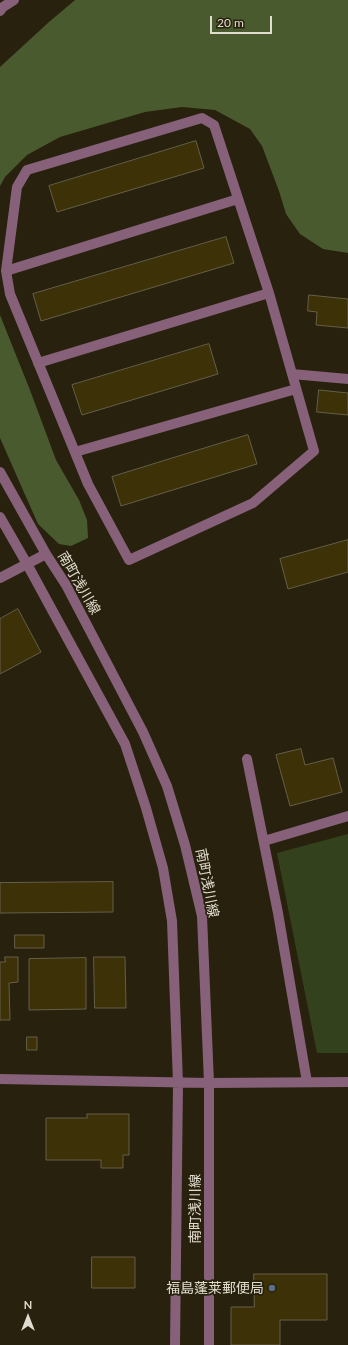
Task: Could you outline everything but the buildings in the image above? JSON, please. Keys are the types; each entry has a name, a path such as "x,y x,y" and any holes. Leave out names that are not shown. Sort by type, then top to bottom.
{"street":[{"path":"0,11 14,0"},
{"path":"202,118 214,125 238,199 269,293 314,451 253,503 129,560 88,484 10,294 6,271 17,187 27,170 202,118"},
{"path":"6,271 238,199"},
{"path":"38,363 269,293"},
{"path":"292,374 348,379"},
{"path":"75,452 296,389"},
{"name":"南町浅川線","path":"0,472 46,554 66,585 143,732 167,786 185,845 202,916 209,1083 208,1345"},
{"name":"南町浅川線","path":"0,517 124,744 146,808 163,868 172,921 178,1083 175,1345"},
{"path":"0,578 46,554"},
{"path":"247,759 278,912 307,1082"},
{"path":"264,841 348,816"},
{"path":"0,1078 178,1083 348,1082"}],"green space":[{"path":"75,0 348,0 348,253 323,249 300,234 286,214 262,146 250,129 215,110 182,107 145,112 60,137 27,155 5,177 0,186 0,67"},
{"path":"0,315 56,460 79,500 87,520 88,538 71,546 59,544 38,524 0,438"},
{"path":"348,834 348,1053 317,1053 277,853"}],"place":[{"name":"福島蓬莱郵便局","path":"272,1288"}]}
